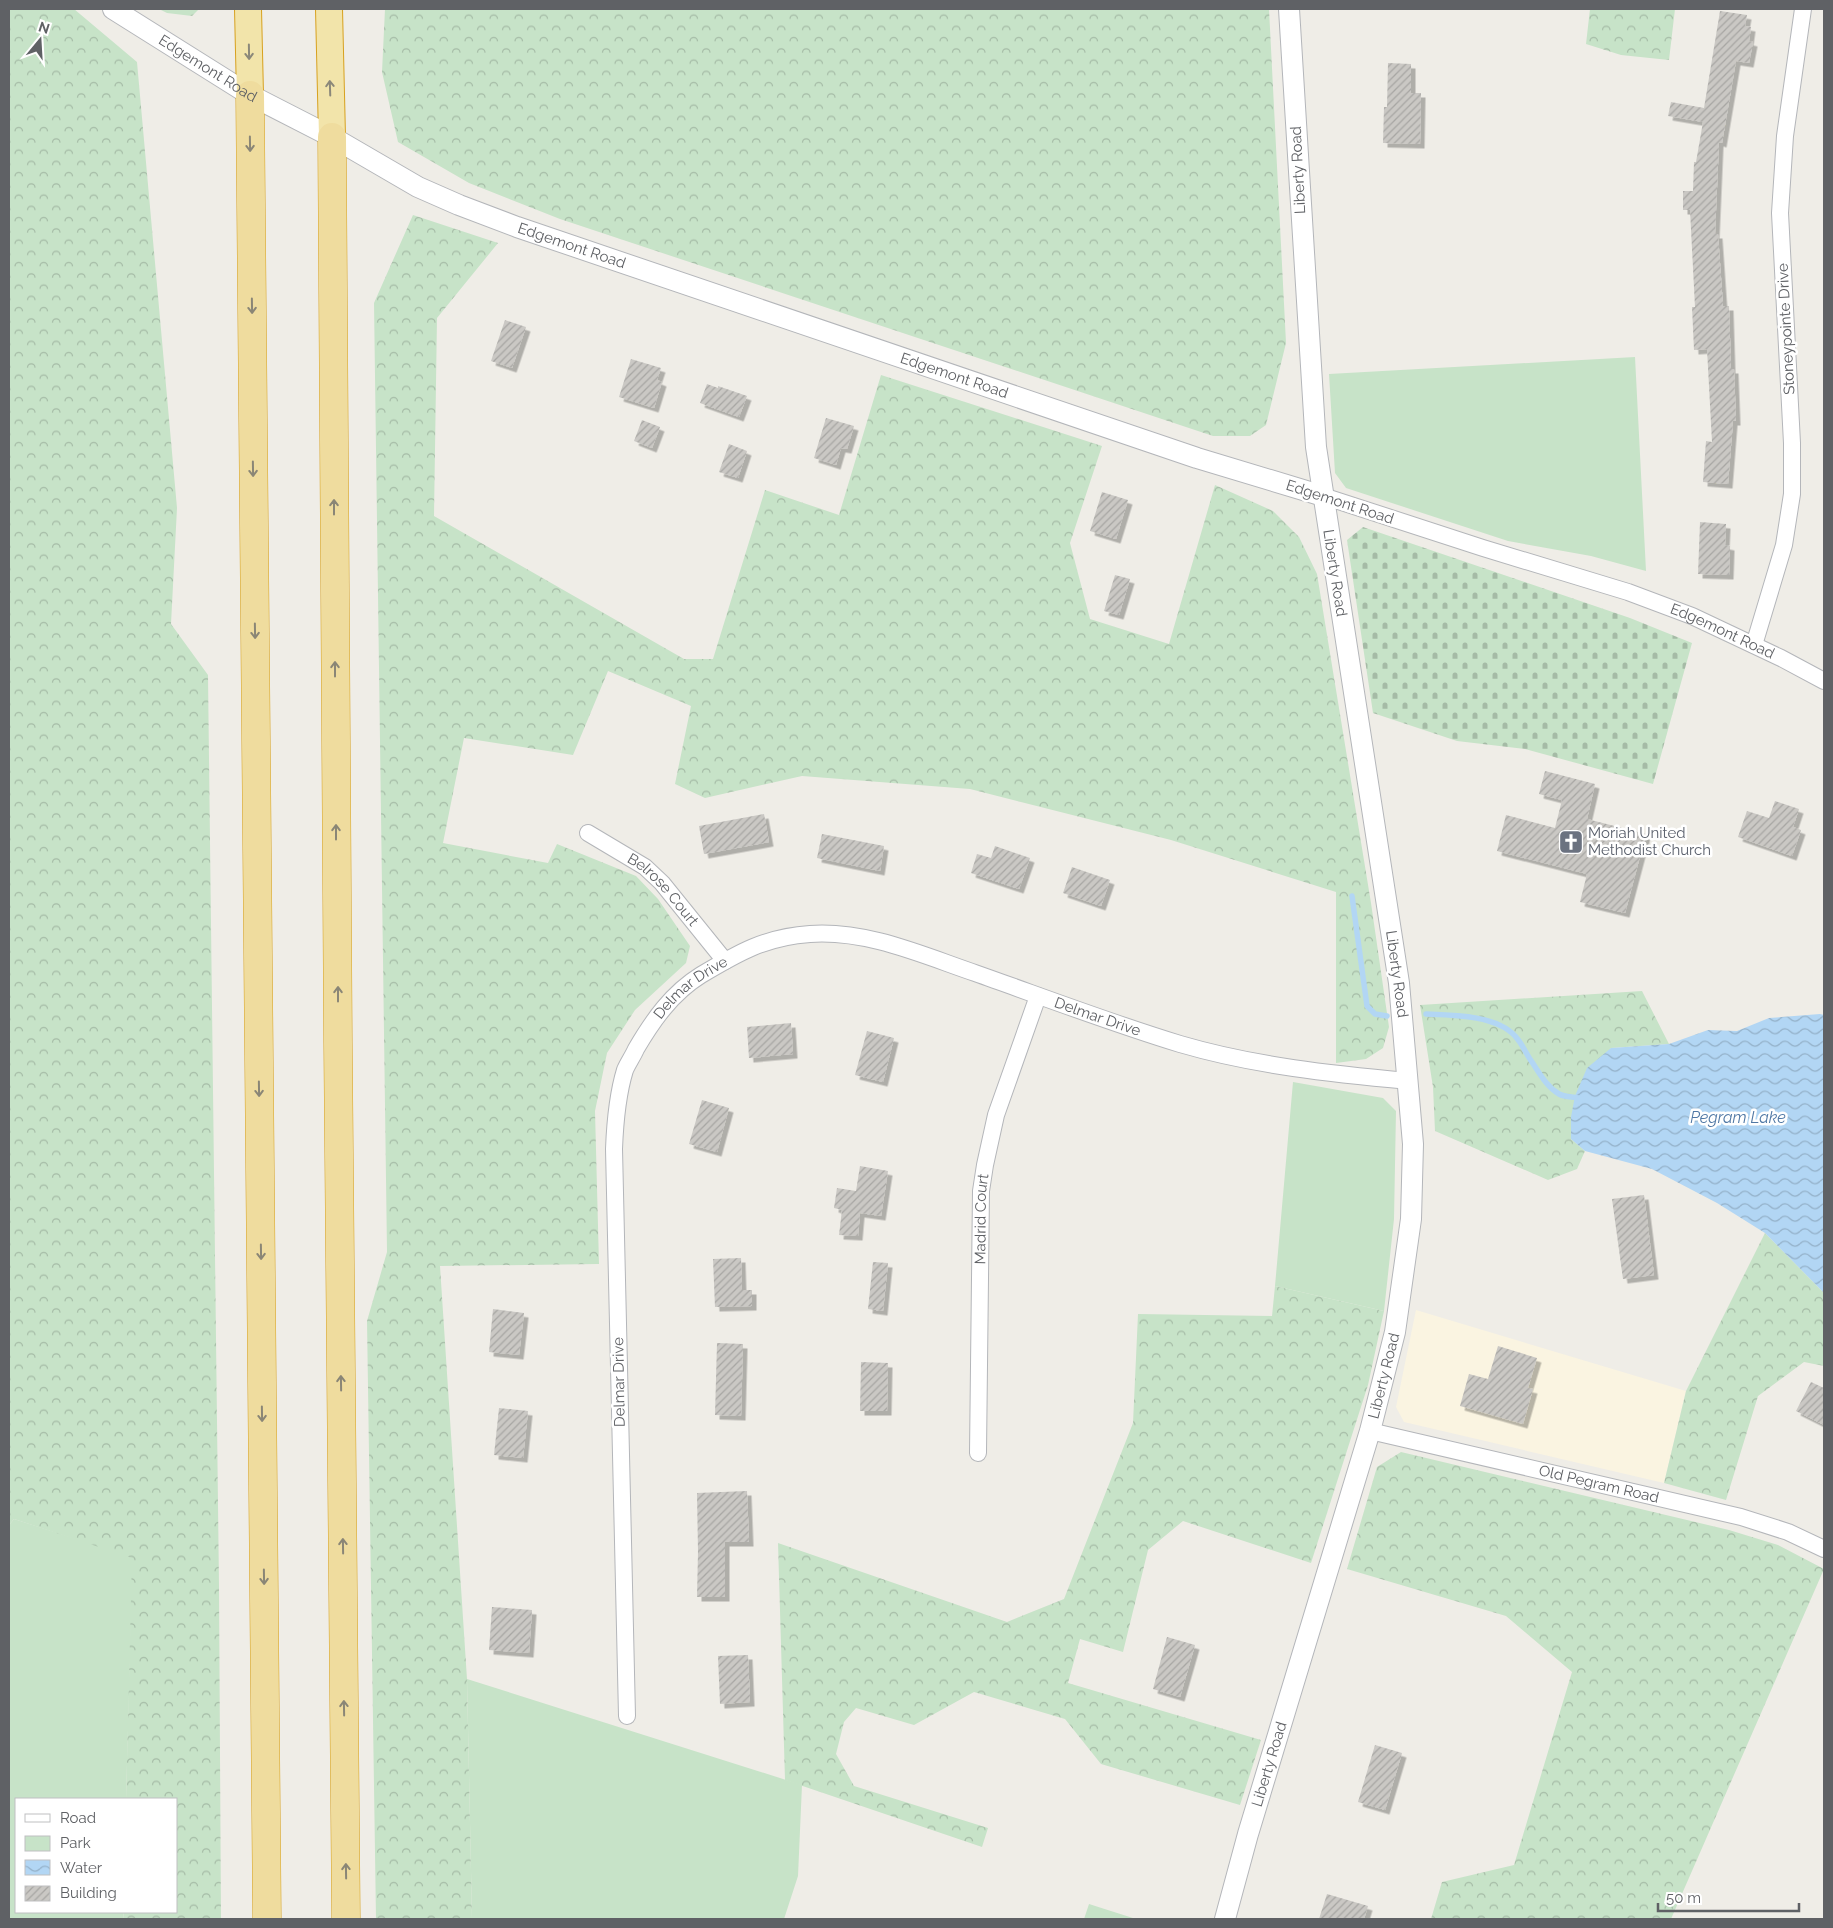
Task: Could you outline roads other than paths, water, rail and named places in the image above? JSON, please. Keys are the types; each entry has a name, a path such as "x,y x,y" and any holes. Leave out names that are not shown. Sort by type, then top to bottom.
{"highway":[{"path":"248,9 267,1919"},
{"path":"329,9 332,137 346,1919"}],"street":[{"name":"Edgemont Road","path":"113,9 250,95 332,137 418,186 459,205 517,227 1197,458 1628,592 1692,616 1754,645 1824,682"},
{"name":"Liberty Road","path":"1224,1919 1370,1431 1396,1332 1411,1219 1414,1144 1399,983 1316,447 1289,9"},
{"name":"Stoneypointe Drive","path":"1754,645 1784,545 1792,494 1792,442 1780,213 1785,136 1804,9"},
{"name":"Belrose Court","path":"588,833 645,867 662,883 724,961"},
{"name":"Delmar Drive","path":"627,1716 614,1169 615,1116 626,1068 650,1024 671,999 689,982 747,948 772,940 810,934 849,935 898,946 1180,1044 1232,1058 1321,1073 1409,1081"},
{"name":"Madrid Court","path":"978,1453 981,1210 984,1174 996,1115 1038,996"},
{"name":"Old Pegram Road","path":"1370,1431 1740,1518 1788,1532 1824,1549"}],"water":[{"name":"Pegram Lake","path":"1824,1015 1824,1293 1765,1233 1717,1203 1652,1169 1585,1151 1571,1139 1571,1117 1575,1096 1587,1068 1611,1048 1669,1044 1708,1030 1737,1031 1769,1018"}],"waterway":[{"path":"1352,896 1367,1006 1375,1014 1387,1016"},
{"path":"1426,1014 1485,1020 1507,1029 1515,1036 1551,1088 1562,1095 1582,1099"}],"place":[{"name":"Moriah United Methodist Church","path":"1571,842"}]}
